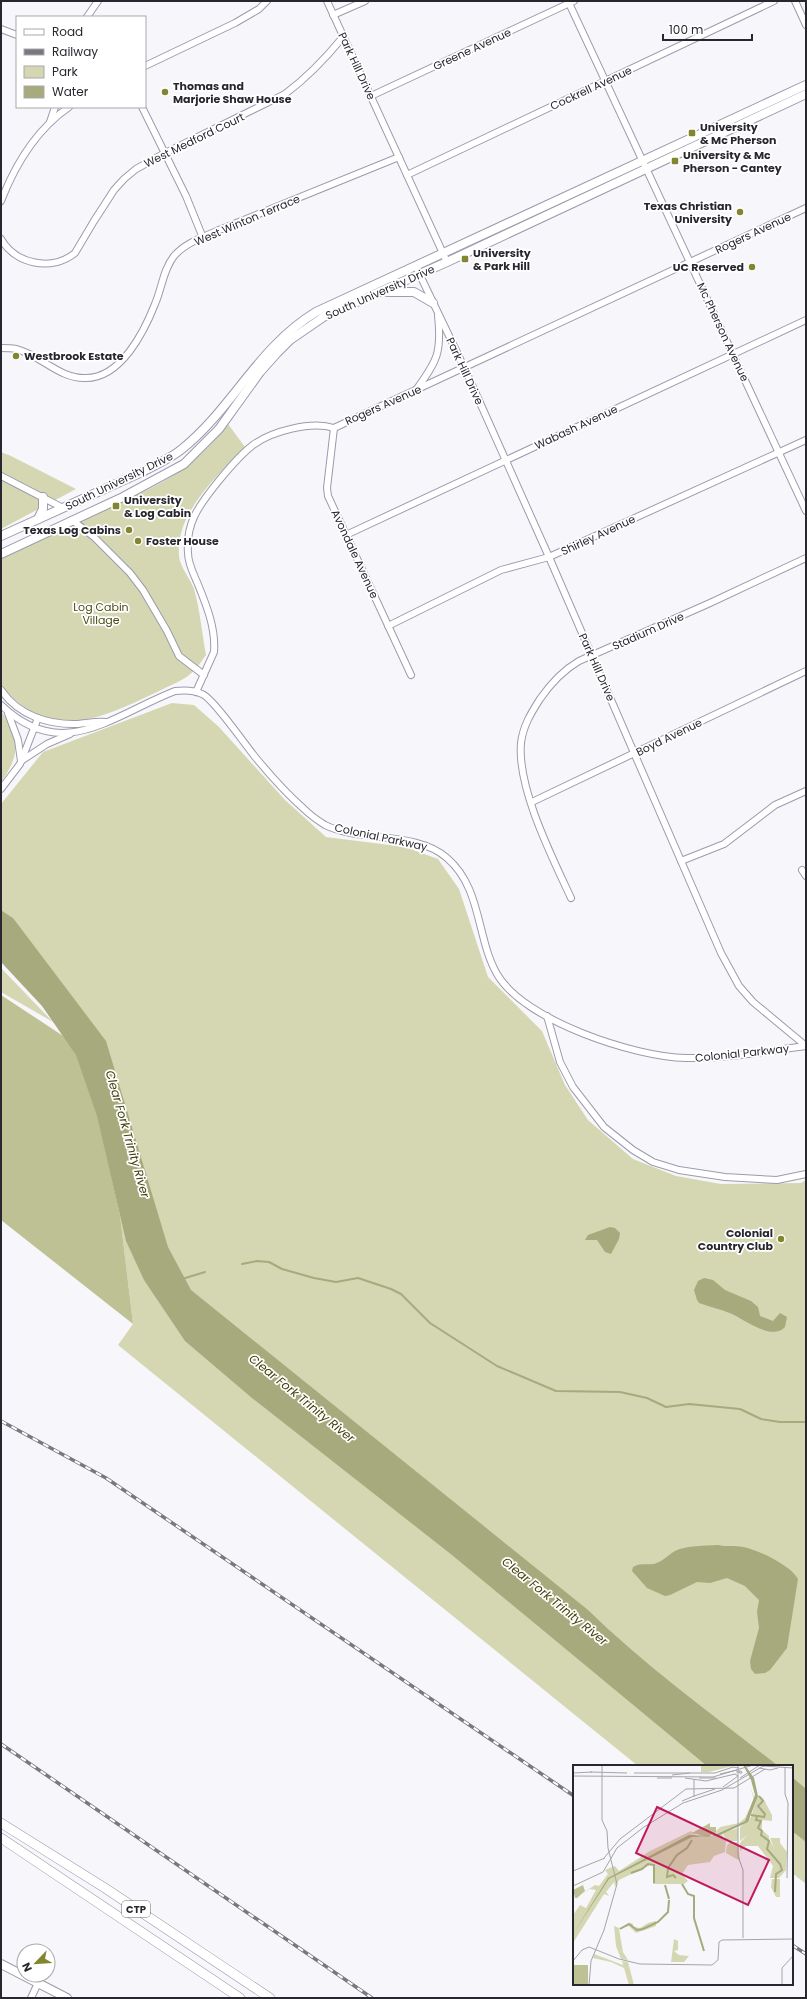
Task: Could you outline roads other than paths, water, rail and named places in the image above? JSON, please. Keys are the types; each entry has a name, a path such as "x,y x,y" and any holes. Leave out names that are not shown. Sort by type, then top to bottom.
{"highway":[{"name":"CTP","path":"1,1823 105,1888 270,1998"},
{"name":"CTP","path":"1,1838 240,1998"}],"main road":[{"name":"South University Drive","path":"645,165 806,85"},
{"name":"South University Drive","path":"1,536 164,461 181,450 220,411 268,351 303,320 316,312 446,258 645,165 806,94"},
{"name":"South University Drive","path":"1,554 123,497 184,464 219,429 260,372 290,340 325,316 380,292 418,270"},
{"path":"380,292 414,292 433,303"},
{"path":"38,520 42,508 43,497"},
{"path":"1,532 22,527"},
{"path":"1,1964 67,1998"}],"street":[{"path":"88,16 98,1"},
{"path":"146,66 235,23 258,9 266,1"},
{"name":"Park Hill Drive","path":"327,1 446,258"},
{"path":"333,16 365,1"},
{"name":"Cockrell Avenue","path":"407,175 774,1"},
{"path":"795,1 806,25"},
{"name":"Mc Pherson Avenue","path":"570,2 806,511"},
{"name":"Greene Avenue","path":"371,96 570,2"},
{"path":"1,29 16,35"},
{"name":"West Medford Court","path":"1,239 6,248 14,255 25,260 41,264 55,263 71,257 75,253 106,202 124,179 149,161 284,94 305,80 319,66 343,37"},
{"path":"50,122 55,108"},
{"path":"1,200 16,169 30,148 50,122 68,108"},
{"path":"142,108 186,196 203,238"},
{"name":"West Winton Terrace","path":"1,348 17,349 68,375 92,378 111,369 126,354 144,327 170,263 180,251 203,238 399,157"},
{"name":"Rogers Avenue","path":"196,692 214,652 215,646 213,628 188,555 190,529 197,510 226,473 253,445 296,428 324,425 334,428 806,208"},
{"name":"Park Hill Drive","path":"418,270 506,460 721,953 739,986 765,1014 806,1046"},
{"path":"415,391 430,370 438,354 440,332 437,310"},
{"name":"Wabash Avenue","path":"346,535 806,320"},
{"name":"Avondale Avenue","path":"334,428 326,488 346,535 411,675"},
{"name":"Shirley Avenue","path":"388,626 501,570 549,557 806,440"},
{"path":"1,476 63,508"},
{"path":"72,520 94,537 130,573 143,590 167,631 179,656 204,676"},
{"name":"Stadium Drive","path":"571,898 532,802 521,768 522,742 526,722 554,680 567,668 710,604 806,558"},
{"name":"Boyd Avenue","path":"532,802 806,671"},
{"path":"1,690 16,706 38,718 60,724 106,722"},
{"path":"1,705 7,711 34,728 60,733 76,732 92,729 175,691 183,690 196,692"},
{"name":"Colonial Parkway","path":"196,692 207,697 255,758 303,808 325,824 343,830 433,848 448,859 463,877 470,891 480,930 498,976 512,993 547,1016 583,1034 661,1056 707,1058 806,1046"},
{"path":"7,711 18,740 21,761"},
{"path":"1,789 21,761 38,718"},
{"path":"21,761 47,744 76,732"},
{"path":"682,861 724,844 775,805 806,791"},
{"path":"802,870 806,876"},
{"path":"547,1016 560,1062 573,1087 604,1128 633,1150 654,1162 679,1170 725,1177 777,1180 806,1174"},
{"path":"30,1998 38,1984"}],"water":[{"name":"Clear Fork Trinity River","path":"1,910 13,918 106,1041 168,1247 191,1290 588,1610 657,1671 777,1765 706,1765 452,1555 252,1398 185,1341 144,1280 126,1241 97,1116 76,1055 42,1006 1,962"},
{"path":"610,1227 615,1228 620,1233 619,1239 611,1254 605,1252 597,1240 585,1240 588,1235"},
{"path":"704,1278 713,1280 725,1290 751,1301 758,1307 760,1316 773,1321 780,1313 787,1317 785,1327 780,1331 766,1331 728,1312 699,1303 694,1290 698,1281"},
{"path":"696,1546 740,1546 757,1551 774,1559 794,1574 798,1579 787,1648 770,1670 765,1673 755,1674 751,1669 750,1661 759,1628 757,1612 759,1600 745,1586 727,1578 710,1583 697,1582 665,1596 647,1588 632,1571 633,1567 635,1566 654,1564 680,1549"},
{"path":"793,1778 806,1789 806,1842 793,1832"}],"waterway":[{"path":"242,1264 257,1261 269,1262 282,1269 314,1278 336,1282 358,1278 391,1289 401,1294 430,1323 497,1366 556,1391 620,1392 647,1398 666,1407 689,1404 740,1409 761,1419 780,1422 806,1422"},
{"path":"182,1279 205,1272"}],"railway":[{"path":"1,1421 106,1478 573,1795"},
{"path":"1,1744 372,1998"},
{"path":"793,1946 806,1954"}],"place":[{"name":"Thomas and Marjorie Shaw House","path":"165,92"},
{"name":"University & Mc Pherson","path":"692,133"},
{"name":"University & Mc Pherson - Cantey","path":"675,161"},
{"name":"Texas Christian University","path":"740,212"},
{"name":"University & Park Hill","path":"465,259"},
{"name":"UC Reserved","path":"752,267"},
{"name":"Westbrook Estate","path":"16,356"},
{"name":"University & Log Cabin","path":"116,506"},
{"name":"Texas Log Cabins","path":"129,530"},
{"name":"Foster House","path":"138,541"},
{"name":"Colonial Country Club","path":"781,1239"}],"park label":[{"name":"Log Cabin Village","path":"101,613"}]}
